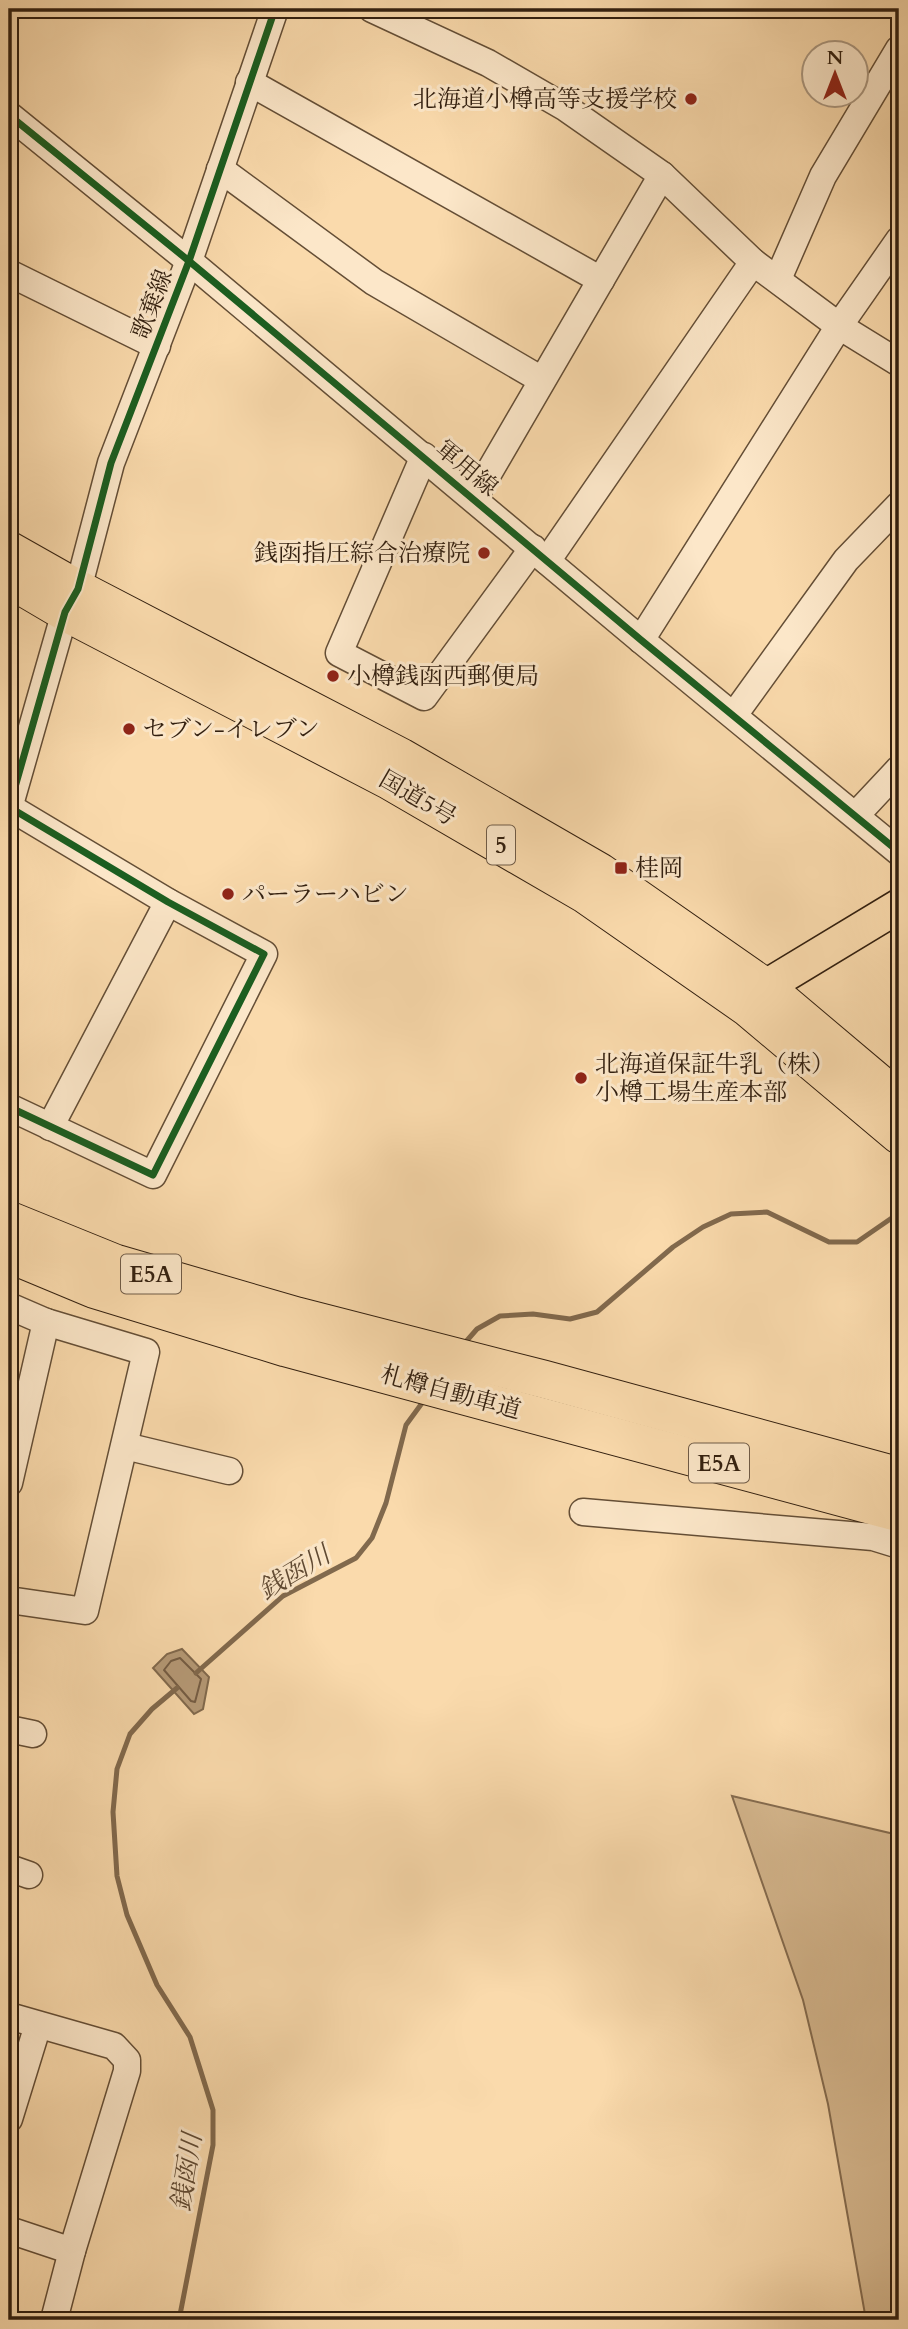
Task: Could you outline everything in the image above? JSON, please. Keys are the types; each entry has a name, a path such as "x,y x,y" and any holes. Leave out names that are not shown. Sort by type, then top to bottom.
{"highway":[{"name":"国道5号","path":"9,550 72,600"},
{"name":"国道5号","path":"9,579 72,600 413,764 600,872 757,998 899,1100"},
{"name":"国道5号","path":"757,998 899,1135"},
{"name":"札樽自動車道","path":"9,1220 291,1332 538,1415 899,1513"},
{"name":"札樽自動車道","path":"9,1254 93,1289 291,1332 543,1379 899,1476"}],"main road":[{"path":"757,998 899,906"}],"street":[{"name":"歌棄線","path":"9,807 111,463 189,261 275,9"},
{"path":"372,9 488,63 555,101 662,175 753,262 839,326 899,363"},
{"path":"778,279 823,176 899,49"},
{"path":"249,82 601,280"},
{"name":"軍用線","path":"9,115 189,261 641,640 899,852"},
{"path":"220,169 374,282 542,380"},
{"path":"474,498 662,175"},
{"path":"641,640 839,326 899,240"},
{"path":"424,456 339,653 425,697 540,554 753,262"},
{"path":"9,273 157,346"},
{"path":"734,715 846,560 899,505"},
{"path":"856,815 899,769"},
{"path":"9,807 168,902 264,954 153,1175 9,1107"},
{"path":"50,1127 168,902"},
{"path":"9,1306 46,1322 146,1352 85,1611 9,1600"},
{"path":"9,1483 46,1322"},
{"path":"125,1446 229,1471"},
{"path":"583,1512 873,1537 899,1545"},
{"path":"9,2016 114,2046 127,2060 127,2071 72,2251 54,2320"},
{"path":"9,2119 38,2025"},
{"path":"9,2230 72,2251"}],"shaded area":[{"path":"732,1796 894,1834 899,1839 899,2320 866,2320 828,2104 803,2000"}],"water":[{"path":"182,1649 209,1677 203,1709 194,1714 153,1668 167,1654"}],"waterway":[{"name":"銭函川","path":"463,1345 477,1329 500,1316 533,1314 570,1319 597,1312 673,1247 703,1227 731,1214 767,1212 829,1242 857,1242 899,1213"},
{"name":"銭函川","path":"196,1673 283,1596 356,1558 372,1538 386,1503 406,1425 425,1399"},
{"name":"銭函川","path":"177,1688 152,1709 130,1734 117,1769 113,1812 117,1876 127,1915 157,1985 190,2037 213,2110 213,2145 179,2320"}],"cycle path":[{"path":"9,808 65,612 78,589 111,463 189,261 275,9"},
{"path":"9,115 189,261 641,640 899,852"},
{"path":"9,807 168,902 264,954 153,1175 9,1107"}],"place":[{"name":"北海道小樽高等支援学校","path":"691,99"},
{"name":"銭函指圧綜合治療院","path":"484,553"},
{"name":"小樽銭函西郵便局","path":"333,676"},
{"name":"セブン-イレブン","path":"129,729"},
{"name":"桂岡","path":"621,868"},
{"name":"パーラーハビン","path":"228,894"},
{"name":"北海道保証牛乳（株） 小樽工場生産本部","path":"581,1078"}]}
